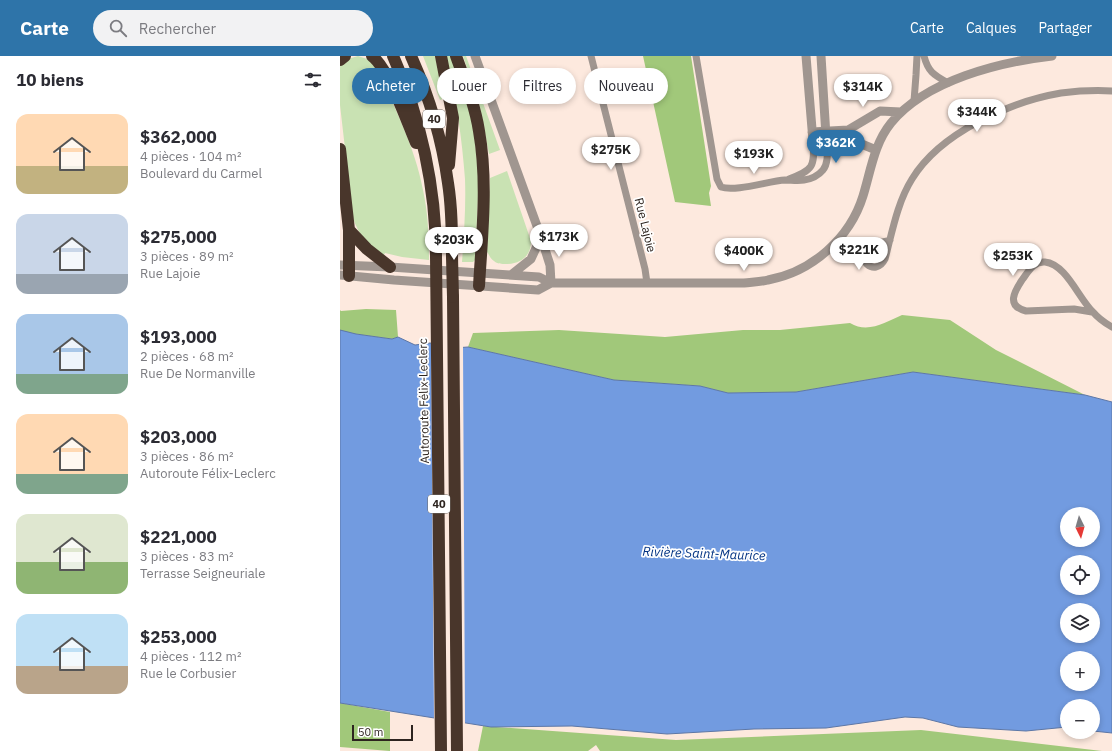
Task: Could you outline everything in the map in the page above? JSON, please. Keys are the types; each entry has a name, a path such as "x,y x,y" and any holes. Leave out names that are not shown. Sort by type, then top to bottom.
{"highway":[{"path":"340,60 345,56"},
{"path":"372,56 379,62 389,80 428,170"},
{"name":"Autoroute Félix-Leclerc","path":"393,56 412,106 428,170 435,214 441,751"},
{"name":"40","path":"411,56 424,87 441,145 448,184 451,219 457,751"},
{"path":"441,56 453,118 448,184"},
{"path":"456,56 474,109 482,147 484,193 479,286"},
{"path":"340,149 349,230 345,270"},
{"path":"349,230 367,249 390,267"}],"street":[{"path":"475,56 541,237 550,265 551,283"},
{"name":"Rue Lajoie","path":"591,56 645,269 647,283"},
{"path":"696,56 717,180 719,185 724,188 785,180 804,180 818,175 824,168 827,160 821,56"},
{"path":"785,180 802,174 810,168 814,158 806,56"},
{"path":"914,101 917,71 916,56"},
{"path":"924,56 929,70 948,83"},
{"path":"345,270 390,267 539,277 551,283 760,282 780,277 806,266 829,249 838,240 849,225 861,201 876,150 887,128 901,112 914,101 929,91 948,83 997,67 1024,60 1052,56"},
{"path":"890,240 902,200 912,180 927,158 954,137 972,125 1019,104 1044,97 1080,91 1112,91"},
{"path":"812,137 826,136 851,130 880,111 901,112"},
{"path":"826,136 852,140 876,150"},
{"path":"511,275 531,259 541,237"},
{"path":"1092,312 1074,309 1020,310 1015,304 1014,293 1032,267 1041,262 1047,262 1056,266 1092,312 1112,327"},
{"path":"345,270 479,286 539,290 551,283"}],"green space":[{"path":"358,56 370,60 377,68 352,68 352,104 393,104 403,127 415,158 423,190 426,207 429,260 402,257 385,253 384,255 365,240 355,224 353,218 340,105 340,66 348,59"},
{"path":"423,56 435,56 438,68 437,92 429,68 428,68"},
{"path":"446,56 451,56 455,68 449,68"},
{"path":"463,56 466,56 470,68 467,68"},
{"path":"643,56 691,56 711,186 709,193 711,206 675,202 654,104 668,104 668,68 646,68"},
{"path":"456,104 468,104 472,117 479,177 475,260 473,262 462,262 465,179"},
{"path":"479,104 483,104 500,150 489,154"},
{"path":"507,171 531,241 531,246 527,255 521,261 511,264 503,264 497,263 493,260 487,252 490,178"},
{"path":"340,310 396,310 398,337 392,339 340,332"},
{"path":"902,315 950,320 996,350 1085,395 913,372 796,392 728,393 700,386 614,380 468,347 473,333 559,330 665,337 743,330 780,330 850,323 857,326 870,327 883,324"},
{"path":"340,703 390,712 390,751 340,747"},
{"path":"483,726 676,740 921,730 1102,751 600,751 596,745 588,751 478,751"}],"water":[{"name":"Rivière Saint-Maurice","path":"340,330 356,334 392,339 398,337 415,345 430,343 454,348 468,347 614,380 700,386 728,393 796,392 913,372 1085,395 1112,402 1112,733 1100,732 1100,699 1060,699 1060,728 1026,731 958,727 923,718 905,717 826,728 754,729 667,734 572,726 491,727 340,703"}],"pier":[{"path":"431,341 446,345 463,345 465,725 434,720"}]}
